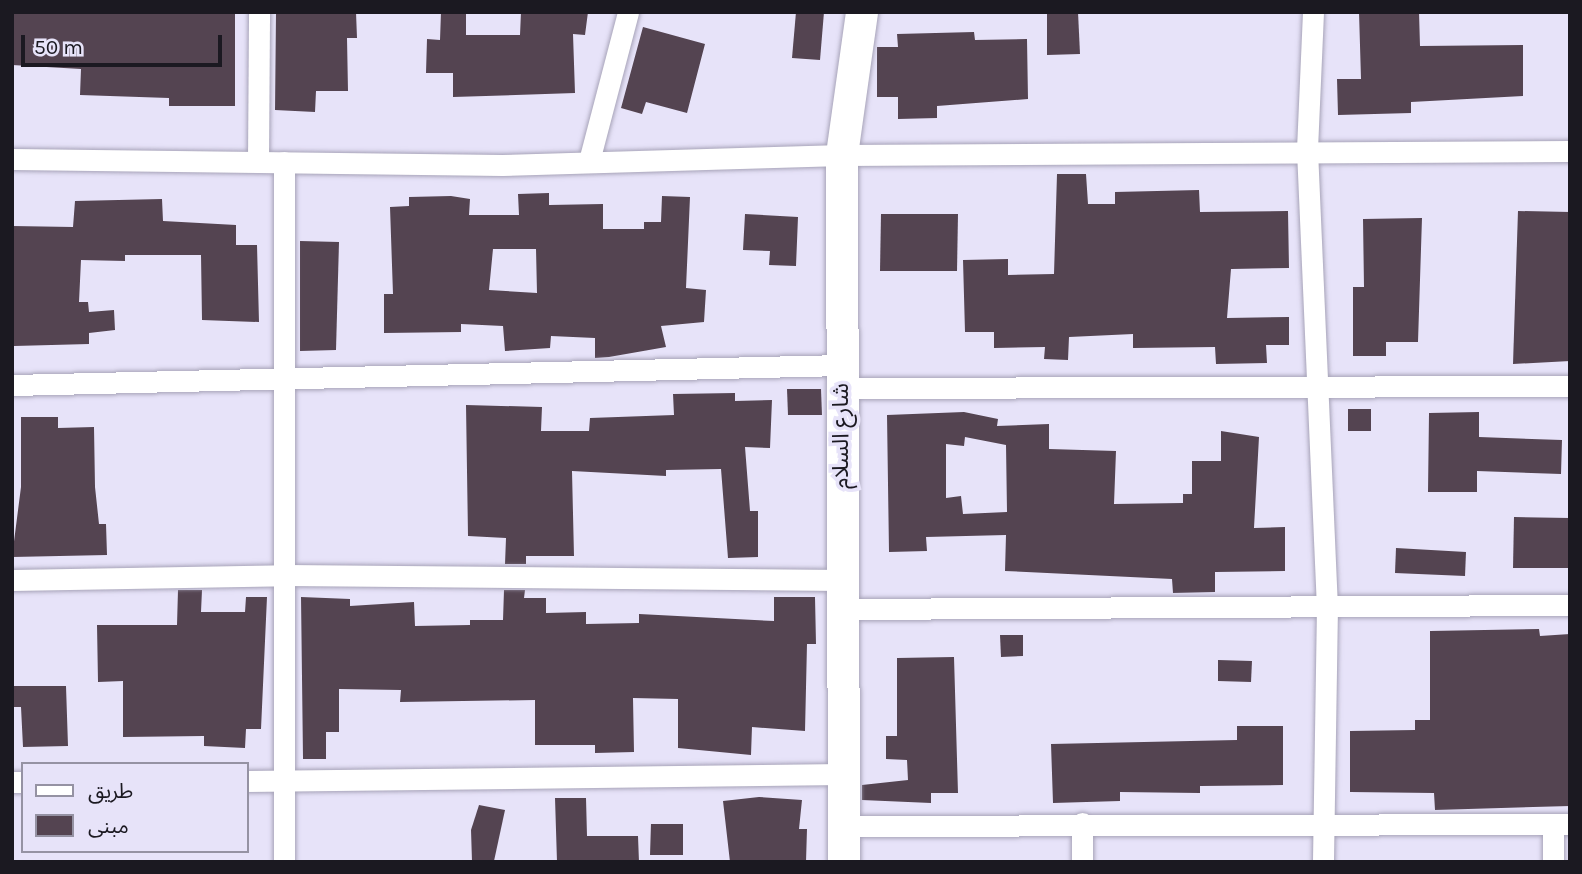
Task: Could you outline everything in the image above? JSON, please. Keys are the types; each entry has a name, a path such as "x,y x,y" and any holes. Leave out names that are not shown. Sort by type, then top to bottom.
{"street":[{"path":"258,162 259,12"},
{"path":"589,161 628,12"},
{"name":"شارع السلام","path":"844,862 842,155 862,12"},
{"path":"1313,12 1307,150 1321,389 1327,606 1321,825 1323,862"},
{"path":"12,159 258,162 589,161 842,155 1307,150 1570,151"},
{"path":"284,162 284,862"},
{"path":"12,385 841,376 1321,389 1570,386"},
{"path":"12,580 286,575 843,594 1327,606 1570,605"},
{"path":"248,781 844,774"},
{"path":"1082,823 1082,862"},
{"path":"844,826 1082,823 1561,824 1553,862"}],"building":[{"path":"12,12 235,12 235,106 169,106 169,98 80,95 81,69 12,65"},
{"path":"276,12 356,12 357,38 347,38 348,91 316,91 315,112 275,110"},
{"path":"441,12 466,12 466,35 520,35 521,12 588,12 585,35 573,34 575,93 453,97 453,73 426,73 427,39 440,40"},
{"path":"796,12 824,12 820,60 792,58"},
{"path":"1047,12 1078,12 1080,54 1047,55"},
{"path":"1359,12 1419,12 1420,46 1523,45 1523,96 1411,102 1411,113 1338,115 1337,79 1361,79"},
{"path":"643,27 705,44 687,113 646,102 642,114 621,108"},
{"path":"974,32 975,40 1027,39 1028,99 937,106 937,118 898,119 898,97 877,97 877,47 898,47 897,34"},
{"path":"1057,174 1086,174 1088,204 1115,204 1115,192 1199,190 1200,212 1288,211 1289,268 1231,269 1227,318 1289,317 1289,345 1266,345 1267,363 1216,364 1215,347 1133,348 1133,334 1069,337 1068,360 1044,359 1045,347 994,348 994,332 965,332 963,260 1008,259 1008,275 1054,274"},
{"path":"549,193 549,205 603,204 603,229 644,229 644,222 661,222 662,196 690,197 686,288 706,290 704,322 661,326 666,347 595,358 595,338 551,336 550,348 505,351 503,326 461,324 461,332 384,333 384,294 393,294 390,207 409,206 409,197 451,196 470,199 469,215 519,215 518,194","holes":["493,249 536,249 537,293 489,290"]},
{"path":"162,199 163,221 236,225 236,245 257,245 259,322 202,320 201,255 125,255 125,261 81,260 79,302 88,302 89,312 114,310 115,330 89,333 89,344 14,346 12,226 73,227 75,201"},
{"path":"1518,211 1570,212 1570,361 1513,364"},
{"path":"745,214 798,217 796,266 769,265 770,251 743,250"},
{"path":"881,214 958,214 957,271 880,271"},
{"path":"1422,218 1418,342 1386,342 1386,356 1353,356 1353,287 1364,287 1363,219"},
{"path":"300,241 339,242 336,350 300,351"},
{"path":"787,389 821,389 822,415 788,415"},
{"path":"735,393 735,401 772,400 770,448 745,447 750,511 758,511 758,557 728,558 721,469 666,470 666,476 572,471 574,556 526,556 526,564 505,564 506,538 468,536 466,405 542,407 541,431 589,431 590,418 674,415 673,394"},
{"path":"1348,409 1371,409 1371,431 1348,431"},
{"path":"964,412 998,419 997,426 1049,424 1049,449 1116,451 1114,504 1183,503 1183,494 1192,494 1192,461 1221,461 1221,431 1259,437 1254,528 1285,527 1285,571 1215,572 1215,592 1173,593 1172,579 1005,571 1006,535 926,537 927,551 889,552 887,415","holes":["965,437 1006,445 1007,512 963,514 961,496 946,498 946,444 964,446"]},
{"path":"1479,412 1479,437 1562,440 1561,474 1477,471 1477,492 1428,492 1429,413"},
{"path":"21,417 58,417 58,428 94,427 95,487 99,524 106,524 107,555 12,557 21,487"},
{"path":"1514,517 1570,518 1570,568 1513,568"},
{"path":"1396,548 1466,552 1465,576 1395,573"},
{"path":"178,590 202,590 201,612 245,612 246,597 267,597 261,729 246,729 245,748 204,746 204,736 123,737 123,681 98,682 97,625 177,625"},
{"path":"504,590 525,590 524,598 546,598 546,613 586,612 586,624 639,623 639,614 774,621 774,597 815,597 816,644 807,644 805,731 752,727 751,755 678,748 678,699 633,698 634,752 595,753 595,745 535,745 535,700 400,702 401,690 339,689 339,732 326,732 326,759 303,759 301,597 350,599 350,606 414,602 415,626 470,625 470,620 503,620"},
{"path":"1539,629 1540,636 1570,634 1570,806 1435,810 1434,793 1350,792 1350,731 1415,730 1415,720 1430,720 1430,631"},
{"path":"1000,635 1023,635 1023,656 1001,657"},
{"path":"954,657 958,793 931,793 931,803 862,800 862,785 908,780 907,760 886,759 886,736 897,736 897,658"},
{"path":"1218,660 1252,661 1251,682 1218,681"},
{"path":"12,686 66,686 68,746 23,747 21,707 12,707"},
{"path":"1237,726 1283,726 1283,785 1200,786 1200,793 1120,792 1120,801 1053,803 1051,744 1237,740"},
{"path":"759,797 802,800 799,829 807,829 806,862 730,862 723,801"},
{"path":"555,798 586,798 587,836 638,836 639,862 557,862"},
{"path":"479,805 505,810 494,861 472,862 471,830"},
{"path":"651,824 683,824 683,855 650,855"}]}
